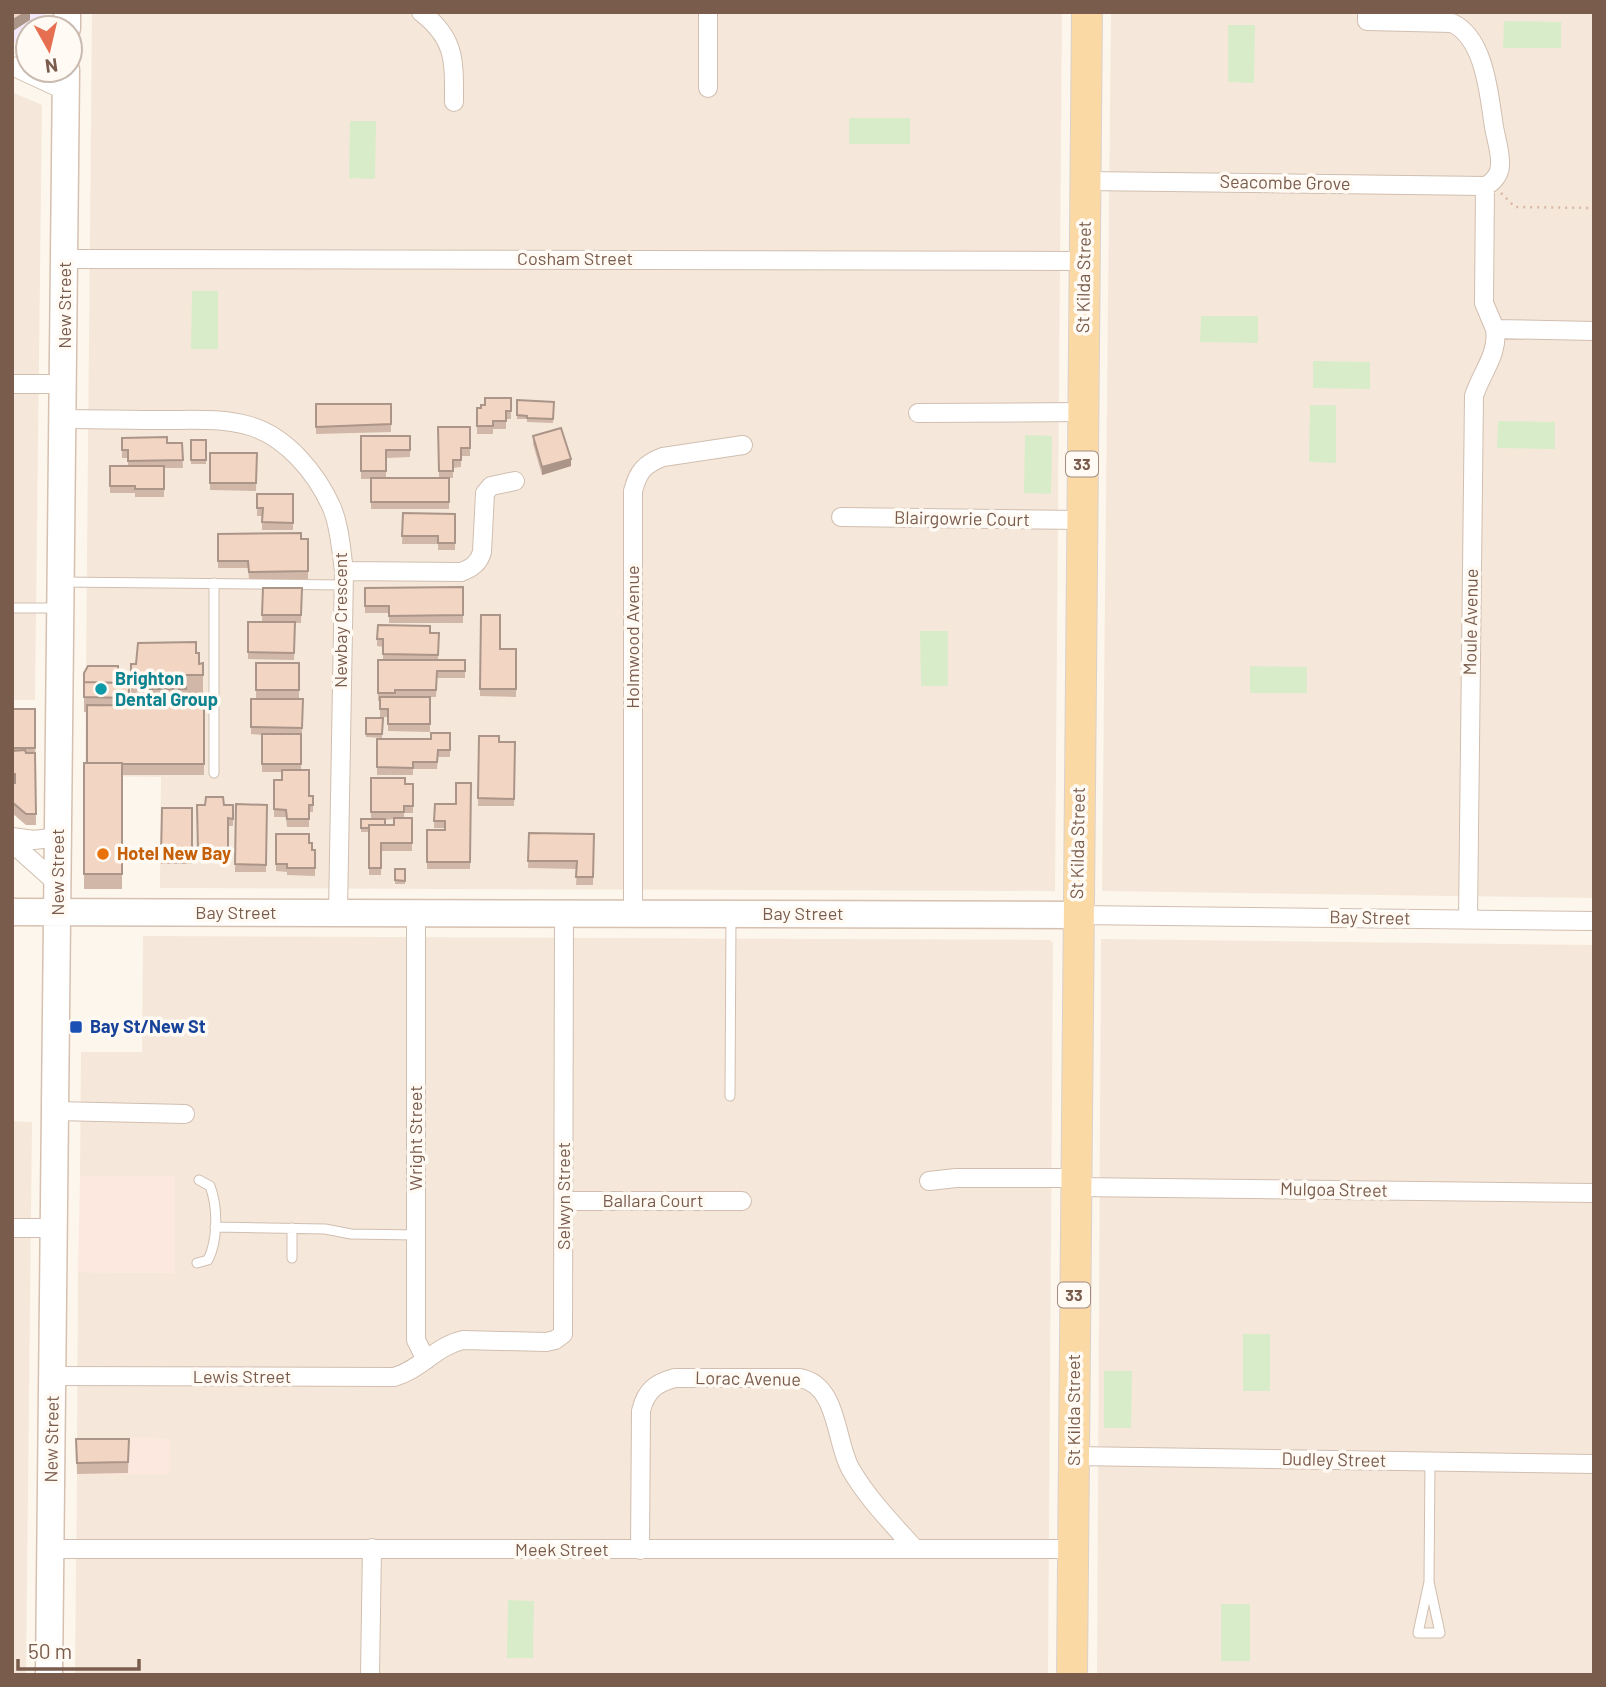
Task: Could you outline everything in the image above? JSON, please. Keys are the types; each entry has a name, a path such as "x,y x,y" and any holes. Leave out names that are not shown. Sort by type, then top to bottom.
{"main road":[{"name":"St Kilda Street","path":"1072,1675 1087,12"},
{"name":"New Street","path":"49,1675 66,84"},
{"name":"Bay Street","path":"12,912 1077,915"}],"street":[{"path":"421,12 442,32 451,49 454,61 454,102"},
{"path":"708,12 708,88"},
{"path":"1367,16 1452,23 1467,36 1484,69 1500,165 1493,181 1485,186 1484,303 1495,330 1594,331"},
{"name":"Seacombe Grove","path":"1085,181 1485,186"},
{"name":"Cosham Street","path":"65,259 1084,261"},
{"name":"Moule Avenue","path":"1468,919 1474,397 1478,382 1493,354 1497,341 1495,330"},
{"path":"12,384 64,384"},
{"path":"918,413 1083,412"},
{"name":"Newbay Crescent","path":"63,419 223,421 252,427 277,439 301,460 319,484 332,508 340,541 344,578 338,913"},
{"name":"Holmwood Avenue","path":"634,914 633,491 643,466 652,461 743,445"},
{"path":"344,578 461,572 470,568 480,559 482,552 485,493 491,486 515,481"},
{"name":"Blairgowrie Court","path":"841,517 1082,520"},
{"path":"12,837 58,837"},
{"path":"12,843 58,884"},
{"name":"Wright Street","path":"416,913 416,1340 426,1360"},
{"name":"Selwyn Street","path":"426,1360 443,1347 463,1340 546,1342 563,1334 564,914"},
{"name":"Bay Street","path":"1077,915 1594,920"},
{"path":"56,1111 186,1114"},
{"name":"Mulgoa Street","path":"929,1181 956,1178 1075,1183 1594,1193"},
{"name":"Ballara Court","path":"564,1201 742,1201"},
{"path":"12,1228 54,1228"},
{"name":"Lewis Street","path":"53,1376 394,1377 414,1369 426,1360"},
{"name":"Lorac Avenue","path":"640,1550 641,1411 649,1390 663,1381 675,1378 812,1380 820,1387 828,1402 849,1465 865,1491 915,1549"},
{"name":"Dudley Street","path":"1073,1456 1594,1464"},
{"path":"370,1675 372,1548"},
{"name":"Meek Street","path":"51,1549 1072,1549"}],"lane":[{"path":"61,582 214,583 344,578"},
{"path":"214,583 214,773"},
{"path":"12,608 61,608"},
{"path":"730,1096 731,914"},
{"path":"197,1263 208,1260 215,1227 213,1194 210,1186 199,1180"},
{"path":"215,1227 325,1229 351,1234 416,1235"},
{"path":"292,1228 292,1258"},
{"path":"1429,1581 1418,1633 1440,1633 1429,1581 1430,1461"}],"path":[{"path":"1515,207 1594,208"}],"shaded area":[{"path":"12,12 45,12 14,14 14,42"},
{"path":"92,12 1062,12 1055,891 160,888 161,777 85,776"},
{"path":"1111,12 1594,12 1594,898 1102,891"},
{"path":"12,92 42,105 35,700 12,700"},
{"path":"143,936 1050,940 1053,943 1048,1675 75,1675 77,1474 169,1473 169,1439 77,1438 78,1272 174,1273 175,1176 80,1176 81,1052 142,1052"},
{"path":"1101,939 1594,945 1594,1675 1097,1675"},
{"path":"12,1121 32,1122 26,1675 12,1675"},
{"path":"80,1176 175,1176 175,1273 78,1272"},
{"path":"77,1438 170,1439 169,1474 77,1474"}],"green space":[{"path":"1504,21 1561,22 1561,48 1503,48"},
{"path":"1228,25 1255,25 1254,83 1228,82"},
{"path":"849,118 910,118 910,144 849,144"},
{"path":"350,121 376,121 375,179 349,178"},
{"path":"192,291 218,291 218,349 191,349"},
{"path":"1201,316 1258,316 1258,343 1200,342"},
{"path":"1313,361 1370,362 1370,389 1313,388"},
{"path":"1310,405 1336,405 1336,463 1309,462"},
{"path":"1498,421 1555,422 1555,449 1497,448"},
{"path":"1025,435 1052,436 1051,494 1024,493"},
{"path":"920,631 948,631 948,686 921,686"},
{"path":"1250,666 1307,667 1307,693 1250,693"},
{"path":"1243,1334 1270,1334 1270,1391 1243,1391"},
{"path":"1104,1371 1132,1371 1131,1428 1104,1428"},
{"path":"508,1600 534,1601 533,1658 507,1658"},
{"path":"1221,1604 1250,1604 1250,1661 1221,1661"}],"building":[{"path":"12,12 26,12 14,14 13,20"},
{"path":"485,398 511,398 511,411 506,411 506,421 493,421 493,426 477,426 477,408 485,405"},
{"path":"517,400 554,402 553,419 517,415"},
{"path":"316,404 391,404 391,424 316,427"},
{"path":"438,427 470,427 470,448 461,448 461,460 453,460 453,471 439,471"},
{"path":"561,428 571,459 542,467 533,436"},
{"path":"361,436 410,436 410,450 386,450 386,471 361,471"},
{"path":"167,437 167,443 182,443 183,460 128,461 128,450 122,450 122,438"},
{"path":"191,440 206,440 206,460 191,460"},
{"path":"210,453 257,453 256,483 210,483"},
{"path":"110,466 164,466 164,489 110,486"},
{"path":"371,478 449,478 449,502 371,502"},
{"path":"257,494 293,494 293,523 262,522 263,508 257,508"},
{"path":"403,513 455,514 455,543 438,543 438,536 402,536"},
{"path":"301,533 301,539 308,539 308,571 249,572 248,561 218,561 218,534"},
{"path":"463,587 463,615 389,616 389,606 365,606 365,588"},
{"path":"263,588 302,588 301,615 262,615"},
{"path":"481,615 500,615 500,649 516,649 516,689 480,689"},
{"path":"248,622 295,622 294,653 248,652"},
{"path":"378,625 430,626 430,633 439,633 438,655 383,654 383,639 377,639"},
{"path":"196,642 199,664 203,663 203,675 186,675 186,689 145,689 144,675 131,675 131,664 136,664 138,643"},
{"path":"378,660 465,660 465,671 437,671 436,690 395,690 395,693 378,693"},
{"path":"256,663 299,663 299,690 256,690"},
{"path":"88,666 118,666 118,683 84,682 84,673"},
{"name":"Brighton Dental Group","path":"84,682 129,683 129,698 84,697"},
{"path":"380,697 430,697 430,724 388,724 388,709 380,709"},
{"path":"251,699 303,699 302,728 251,727"},
{"path":"87,705 204,706 204,764 87,763"},
{"path":"12,709 35,709 35,748 12,748"},
{"path":"366,718 383,718 382,734 366,734"},
{"path":"431,733 450,733 450,750 438,750 437,762 413,762 413,768 377,767 377,739 431,739"},
{"path":"262,734 301,734 301,764 262,764"},
{"path":"479,736 499,736 499,742 515,742 514,799 478,798"},
{"path":"25,750 26,753 35,753 36,814 26,814 12,802 15,774 12,774 12,751"},
{"name":"Hotel New Bay","path":"84,763 122,763 122,874 84,874"},
{"path":"282,770 309,770 309,796 313,796 313,805 309,805 309,819 287,819 286,810 274,809 274,780 282,780"},
{"path":"371,778 405,778 405,784 413,784 413,806 404,806 404,812 371,812"},
{"path":"456,783 471,783 470,862 427,862 427,830 445,830 445,821 434,821 435,804 456,804"},
{"path":"206,797 223,797 224,805 233,805 233,819 228,818 228,852 198,852 197,805 205,805"},
{"path":"236,804 267,805 266,865 235,864"},
{"path":"162,808 192,808 192,857 161,857"},
{"path":"394,818 412,818 412,843 381,843 381,868 369,868 369,825 394,825"},
{"path":"361,819 385,819 385,825 361,828"},
{"path":"529,833 594,834 593,877 576,877 577,861 528,861"},
{"path":"276,834 309,834 309,843 312,843 312,850 315,850 315,868 287,868 287,864 276,864"},
{"path":"395,869 405,869 405,881 395,880"},
{"path":"76,1439 129,1439 128,1462 77,1463"}],"place":[{"name":"Brighton Dental Group","path":"101,689"},
{"name":"Hotel New Bay","path":"103,854"},
{"name":"Bay St/New St","path":"76,1027"}]}
